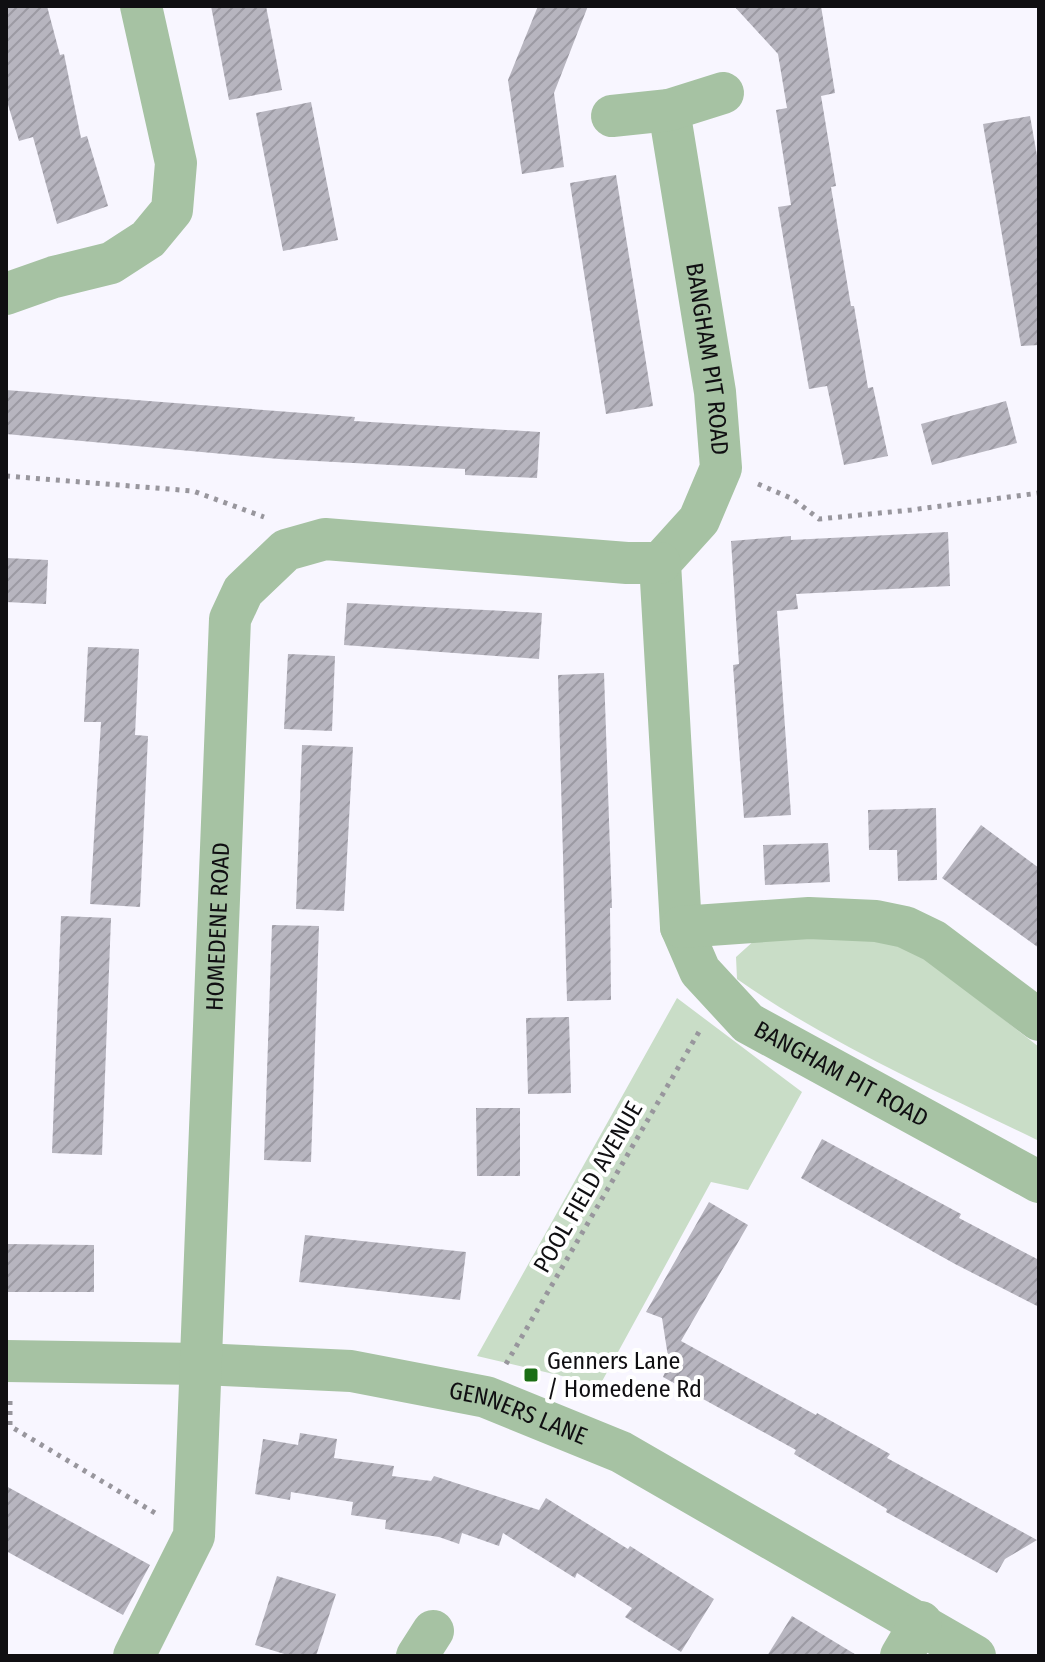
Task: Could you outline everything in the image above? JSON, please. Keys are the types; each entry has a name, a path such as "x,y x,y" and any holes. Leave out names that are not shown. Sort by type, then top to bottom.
{"street":[{"path":"6,294 54,277 111,263 148,239 172,210 176,163 141,6"},
{"path":"612,116 669,110 723,93"},
{"name":"BANGHAM PIT ROAD","path":"669,110 715,392 721,468 699,520 660,563 681,927 700,971 748,1023 1039,1182"},
{"name":"HOMEDENE ROAD","path":"194,1536 230,619 243,591 286,550 325,539 660,563"},
{"path":"681,927 809,918 876,921 905,927 934,941 1039,1020"},
{"name":"GENNERS LANE","path":"8,1361 201,1364 351,1371 486,1397 621,1452 911,1639 975,1656"},
{"path":"134,1656 194,1536"}],"path":[{"path":"6,476 193,491 267,517"},
{"path":"793,499 819,519 1039,493"},
{"name":"POOL FIELD AVENUE","path":"486,1397 721,994"},
{"path":"8,1361 10,1426 194,1536"}],"green space":[{"path":"876,936 925,958 1039,1047 1039,1141 847,1046 737,979 736,957 756,939"},
{"path":"677,998 802,1092 748,1190 711,1182 600,1385 477,1356"}],"building":[{"path":"6,6 47,6 60,55 64,54 81,138 87,136 108,206 57,224 33,137 19,141 6,98"},
{"path":"211,6 266,6 282,90 229,100"},
{"path":"538,6 588,6 554,93 564,167 522,174 508,80"},
{"path":"734,6 821,6 835,93 821,96 836,186 831,187 868,388 873,387 888,456 844,465 827,386 809,389 778,207 791,205 776,110 787,108 778,54"},
{"path":"311,102 338,240 283,251 256,113"},
{"path":"1030,116 1039,167 1039,345 1021,346 983,124"},
{"path":"616,175 653,406 606,414 570,183"},
{"path":"6,390 355,417 354,421 540,432 537,478 465,475 465,469 279,459 6,434"},
{"path":"1006,401 1017,443 932,465 921,424"},
{"path":"948,532 950,586 796,594 798,609 777,611 791,815 744,818 733,665 739,664 731,541 791,536 791,540"},
{"path":"6,558 48,560 46,604 6,602"},
{"path":"347,603 542,613 539,659 344,645"},
{"path":"88,647 139,649 135,735 148,736 140,907 90,904 101,722 84,722"},
{"path":"288,654 335,656 332,731 284,729"},
{"path":"604,673 612,908 611,1000 567,1001 558,675"},
{"path":"302,745 353,747 344,911 296,909"},
{"path":"936,808 937,880 898,881 897,850 869,850 868,810"},
{"path":"981,825 1039,868 1039,948 942,878"},
{"path":"828,843 830,882 765,885 763,845"},
{"path":"61,916 111,918 102,1155 52,1153"},
{"path":"272,925 319,926 311,1162 264,1160"},
{"path":"569,1017 571,1093 528,1094 526,1018"},
{"path":"476,1108 520,1108 520,1176 477,1176"},
{"path":"822,1139 1039,1260 1039,1307 801,1178"},
{"path":"709,1202 748,1225 681,1341 817,1413 890,1454 887,1458 1037,1540 1005,1559 997,1573 886,1512 887,1509 794,1454 796,1450 663,1377 669,1363 662,1318 646,1312"},
{"path":"305,1235 466,1252 460,1300 299,1282"},
{"path":"6,1244 94,1245 94,1292 6,1292"},
{"path":"300,1433 337,1439 334,1458 394,1466 392,1476 431,1481 434,1476 539,1510 546,1498 714,1599 681,1652 625,1617 632,1608 577,1573 575,1578 503,1533 499,1546 462,1533 459,1544 439,1537 385,1529 386,1520 351,1515 353,1502 291,1492 290,1500 255,1494 263,1439 298,1445"},
{"path":"6,1486 150,1565 123,1615 6,1551"},
{"path":"277,1576 336,1594 316,1656 291,1656 255,1645"},
{"path":"792,1616 858,1656 767,1656"}],"place":[{"name":"Genners Lane / Homedene Rd","path":"531,1375"}]}
